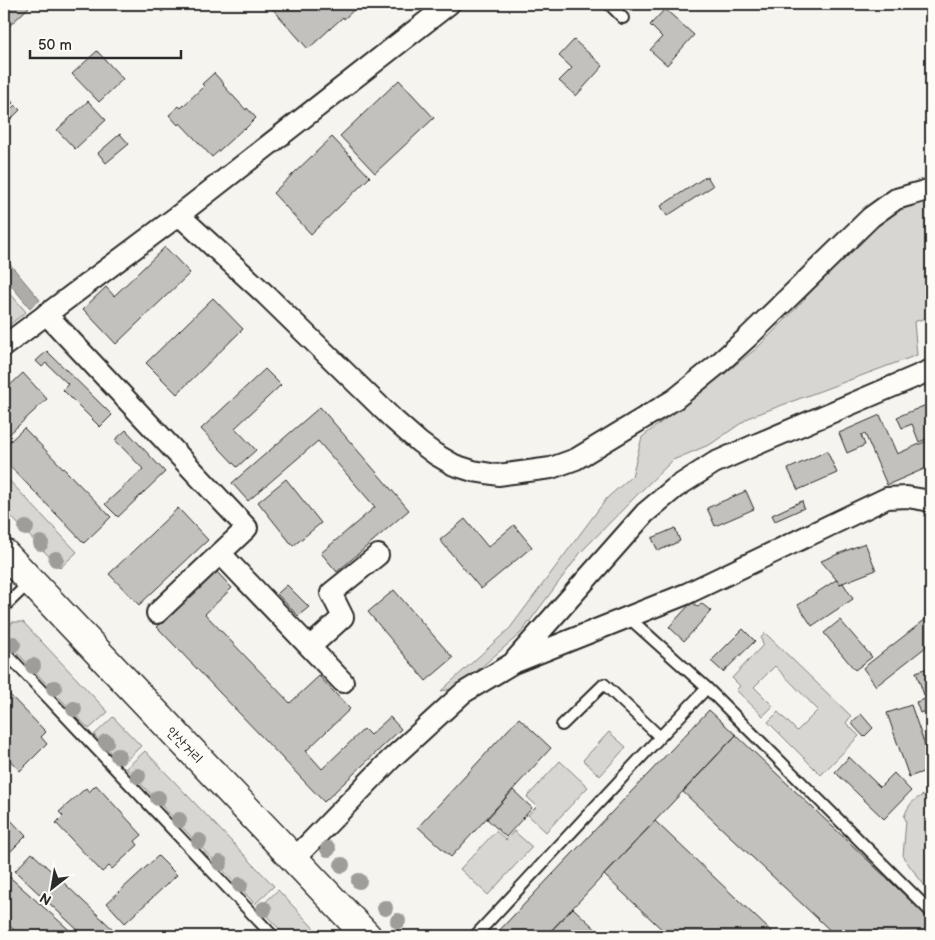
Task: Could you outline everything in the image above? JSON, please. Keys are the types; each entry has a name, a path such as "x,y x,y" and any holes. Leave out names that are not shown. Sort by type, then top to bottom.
{"main road":[{"name":"안산거리","path":"4,553 367,936"}],"street":[{"path":"4,346 179,215 449,4"},
{"path":"179,215 266,295 419,442 434,454 454,465 472,471 498,475 551,468 576,459 675,399 717,366 748,338 871,218 896,199 931,189"},
{"path":"46,314 247,528 157,613"},
{"path":"513,663 645,513 675,488 714,463 931,370"},
{"path":"294,859 391,759 463,693 513,663 686,594 886,498 907,497 931,501"},
{"path":"220,553 343,682"},
{"path":"310,647 343,617 332,593 378,555"}],"lane":[{"path":"609,4 623,18"},
{"path":"4,608 31,582"},
{"path":"628,617 707,688 931,912"},
{"path":"4,651 272,936"},
{"path":"562,725 604,684 660,737"},
{"path":"475,936 707,688"}],"shaded area":[{"path":"931,197 931,316 914,322 917,355 750,417 711,444 673,460 581,552 521,633 457,688 441,691 510,628 607,498 632,476 642,437 756,349 788,317 858,239 899,208"},
{"path":"4,257 40,300 30,308 4,277"},
{"path":"4,286 26,312 4,329"},
{"path":"4,475 77,552 60,568 4,509"},
{"path":"12,622 23,622 108,712 89,729 7,642"},
{"path":"765,633 851,716 846,723 859,736 821,775 768,722 778,712 797,731 818,710 775,666 754,687 773,706 763,716 736,690 740,686 732,678 763,645 761,638"},
{"path":"113,717 141,746 122,764 94,735"},
{"path":"609,732 626,747 600,776 583,760"},
{"path":"145,751 274,886 255,904 126,768"},
{"path":"560,761 588,787 546,832 528,815 537,806 527,797"},
{"path":"928,793 931,795 931,894 903,857 906,820 904,817 913,802"},
{"path":"496,831 506,840 514,831 532,847 488,895 460,869"},
{"path":"278,890 321,936 286,936 259,908"}],"building":[{"path":"4,4 32,4 4,31"},
{"path":"154,4 171,4 162,12"},
{"path":"264,4 356,4 358,6 308,49 271,7 268,9"},
{"path":"665,9 694,35 667,65 650,50 662,37 650,25"},
{"path":"574,40 603,66 576,96 559,81 572,68 559,56"},
{"path":"97,51 123,79 99,102 72,74"},
{"path":"214,73 246,110 247,108 256,118 212,157 180,123 178,125 169,115 179,106 181,108 204,86 202,84"},
{"path":"399,80 434,118 375,173 340,136"},
{"path":"4,92 13,103 4,111"},
{"path":"88,101 106,120 75,149 57,130"},
{"path":"15,105 20,110 7,123 4,120 4,116"},
{"path":"120,134 129,144 106,163 98,153"},
{"path":"332,137 370,177 311,234 273,193"},
{"path":"707,176 713,186 667,216 661,206"},
{"path":"165,247 190,273 116,344 83,309 106,287 114,296"},
{"path":"213,298 243,329 177,394 146,363"},
{"path":"47,351 112,415 100,427 63,390 68,384 46,363 42,367 36,361"},
{"path":"265,369 281,385 235,428 256,450 237,467 201,429"},
{"path":"23,373 47,399 4,439 4,391"},
{"path":"931,403 931,437 919,442 912,424 902,428 897,417"},
{"path":"320,407 409,510 337,572 321,553 375,507 318,441 248,501 232,483"},
{"path":"880,415 897,454 931,439 931,466 887,485 865,434 861,435 865,445 847,453 839,433"},
{"path":"24,428 111,517 84,543 4,460 4,447"},
{"path":"126,430 165,472 118,517 105,504 143,469 115,440"},
{"path":"827,451 837,473 798,490 788,469"},
{"path":"286,479 321,523 293,546 258,502"},
{"path":"746,491 754,509 715,526 707,508"},
{"path":"802,501 804,508 775,521 772,515"},
{"path":"178,508 208,540 139,605 109,574"},
{"path":"465,519 488,547 514,525 532,547 481,589 440,540"},
{"path":"675,528 680,541 658,551 652,538"},
{"path":"865,543 876,570 840,584 821,561"},
{"path":"216,571 232,588 205,614 290,703 319,676 350,709 306,751 322,769 364,729 370,735 390,717 401,729 324,802 157,627"},
{"path":"836,580 840,584 843,583 853,599 812,626 798,605"},
{"path":"287,585 309,607 298,616 277,594"},
{"path":"394,590 453,658 426,681 368,612"},
{"path":"692,602 698,607 701,603 711,611 684,641 669,627"},
{"path":"931,615 931,643 876,686 863,668"},
{"path":"840,620 872,657 855,670 824,633"},
{"path":"743,629 755,641 723,672 711,661"},
{"path":"931,667 931,709 920,713 916,702 929,698 928,693 924,695 916,672"},
{"path":"4,689 46,732 41,737 47,744 20,771 4,754"},
{"path":"911,705 931,763 931,769 909,777 887,713"},
{"path":"709,710 736,735 546,936 494,936"},
{"path":"861,714 873,728 864,737 851,723"},
{"path":"519,718 551,748 451,857 418,827"},
{"path":"736,735 931,920 931,936 836,936 683,792"},
{"path":"849,757 880,787 894,773 911,791 884,819 835,772"},
{"path":"96,785 142,835 135,841 138,845 112,869 109,866 102,872 56,823 63,816 59,812 86,788 89,792"},
{"path":"513,790 532,808 506,837 487,819"},
{"path":"4,813 26,836 4,858"},
{"path":"655,821 776,936 669,936 604,875"},
{"path":"32,853 118,934 117,936 84,936 15,871"},
{"path":"158,856 177,875 125,923 107,903"},
{"path":"4,872 76,936 21,936 4,921"},
{"path":"573,908 603,936 546,936"}]}
